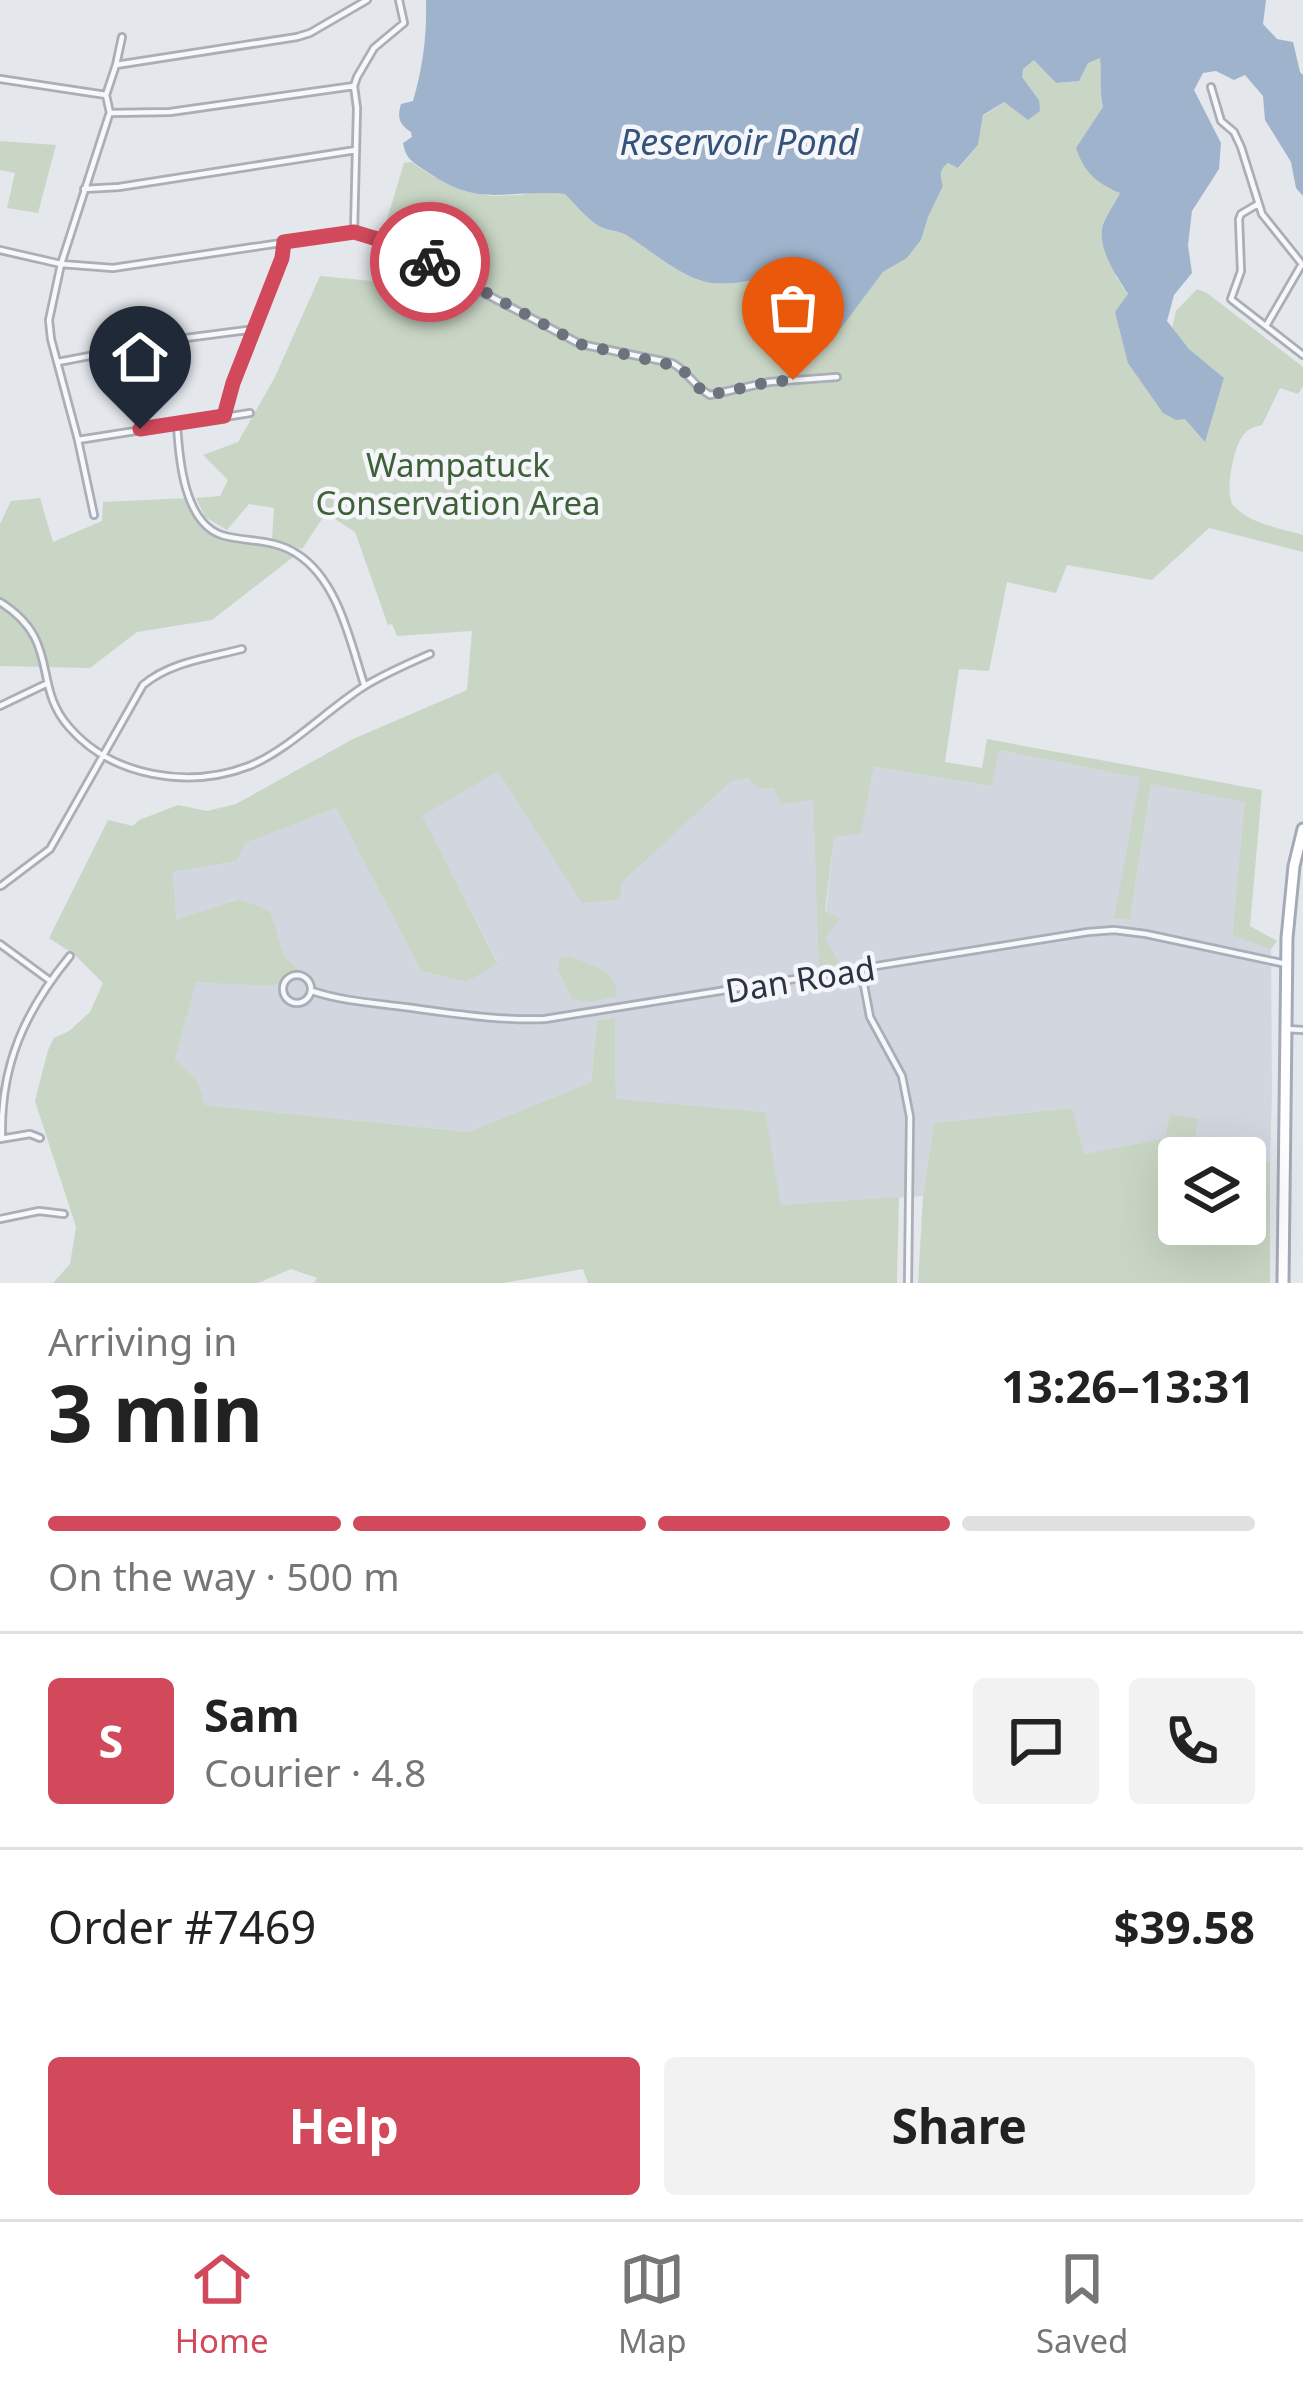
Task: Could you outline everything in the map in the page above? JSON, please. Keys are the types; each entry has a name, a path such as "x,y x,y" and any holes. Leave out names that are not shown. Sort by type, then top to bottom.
{"main road":[{"path":"1283,1283 1286,964 1294,866 1303,829"}],"street":[{"path":"116,65 297,37 367,0"},
{"path":"354,232 355,86 374,48 404,23 399,0"},
{"path":"94,515 49,320 61,264 110,113 106,95 122,37"},
{"path":"0,80 106,95"},
{"path":"110,113 170,112 355,86"},
{"path":"1211,87 1222,121 1241,147 1258,204 1271,228 1302,264 1267,326"},
{"path":"84,190 356,150"},
{"path":"1258,204 1239,219 1241,272 1230,298 1303,355"},
{"path":"0,250 92,269 113,268 354,232 411,253 580,344 680,367 710,395 769,382 837,377"},
{"path":"224,416 284,242"},
{"path":"58,362 255,329"},
{"path":"78,440 250,413"},
{"path":"177,424 193,512 217,533 289,549 317,572 333,600 364,686"},
{"path":"0,602 28,623 42,653 52,699 65,723 123,765 157,775 190,778 250,765 364,686 430,654"},
{"path":"2,886 50,849 135,698 154,676 242,649"},
{"path":"0,706 48,683"},
{"name":"Dan Road","path":"312,991 451,1014 525,1020 1114,930 1286,964"},
{"path":"0,944 50,981"},
{"path":"40,1138 30,1134 1,1138 1,1114 22,1027 70,956"},
{"path":"861,969 870,1017 902,1076 910,1117 908,1283"},
{"name":"Dan Road","path":"302,975 312,991 304,1002 294,1004 283,994 283,985 288,977 302,975"},
{"path":"1286,1029 1303,1030"},
{"path":"0,1066 10,1071"},
{"path":"0,1219 39,1210 64,1214"}],"shaded area":[{"path":"998,750 1141,778 1115,919 1130,920 1151,784 1246,802 1232,934 1271,949 1270,1162 1266,1161 1266,1137 1184,1137 1170,1115 1165,1137 1084,1154 1071,1108 934,1123 923,1196 781,1205 764,1112 616,1100 615,1019 597,1022 591,1082 468,1132 205,1105 197,1079 175,1060 196,981 271,986 304,976 284,956 269,911 238,899 175,921 173,872 237,861 244,843 336,808 421,971 466,982 498,963 421,815 498,770 619,899 620,883 731,780 750,778 813,799 820,969 834,836 861,832 874,767 990,786"}],"green space":[{"name":"Wampatuck Conservation Area","path":"1100,58 1103,107 1095,122 1121,193 1106,221 1116,277 1185,418 1205,440 1224,378 1172,328 1176,311 1197,289 1303,367 1298,394 1280,388 1262,425 1241,438 1230,499 1247,517 1303,535 1303,552 1209,528 1152,580 1067,565 1056,593 1007,582 989,671 959,669 945,762 982,768 987,739 1262,790 1250,926 1277,941 1271,949 1232,935 1245,802 1151,784 1130,920 1114,919 1140,778 999,750 991,786 874,767 861,833 834,837 825,911 840,919 825,938 839,963 819,969 813,800 781,804 774,788 758,788 749,778 731,781 621,883 620,899 582,903 498,771 422,816 498,964 466,982 421,971 336,808 245,843 237,861 173,872 176,920 239,899 270,911 284,956 305,976 271,986 196,982 175,1060 197,1079 205,1105 468,1132 591,1082 597,1021 615,1018 616,1099 765,1112 781,1205 899,1197 897,1283 588,1283 583,1269 504,1283 314,1283 317,1278 291,1269 258,1283 53,1283 70,1264 76,1227 35,1101 54,1038 90,1012 103,983 49,938 108,820 133,826 178,805 207,811 236,804 353,739 467,690 472,631 397,636 392,624 388,625 355,532 326,513 302,549 272,539 274,508 249,504 227,530 205,517 196,498 220,496 228,480 203,455 238,442 275,377 320,276 423,286 427,276 436,274 436,263 382,236 404,163 491,196 565,194 599,226 626,235 695,279 730,284 778,278 798,283 784,319 769,323 806,331 826,347 883,272 907,258 921,240 943,186 942,171 948,163 959,168 978,145 983,116 1004,102 1028,120 1039,100 1021,76 1023,69 1034,59 1056,83 1079,81 1087,62"},
{"path":"0,141 56,145 38,213 7,208 15,173 0,170"},
{"path":"40,498 53,542 102,521 103,502 189,498 208,527 297,554 212,620 137,632 90,668 0,666 0,524 11,501"},
{"path":"568,956 608,974 616,996 592,1002 572,999 558,969 560,958"},
{"path":"1072,1108 1084,1154 1158,1139 1158,1245 1266,1245 1266,1162 1270,1162 1270,1283 918,1283 923,1196 934,1123"},
{"path":"1170,1114 1197,1119 1195,1137 1165,1137"}],"water":[{"name":"Reservoir Pond","path":"426,0 1266,0 1263,24 1277,39 1293,42 1303,75 1303,196 1296,188 1291,162 1265,120 1263,96 1245,75 1234,80 1216,71 1203,73 1194,90 1221,143 1219,169 1192,211 1188,245 1192,273 1174,295 1167,321 1189,349 1224,378 1205,442 1185,419 1163,413 1128,363 1115,312 1128,294 1102,237 1105,220 1120,193 1093,176 1076,148 1103,107 1100,58 1088,63 1079,81 1056,83 1034,60 1023,69 1022,77 1039,100 1040,111 1028,120 1004,102 983,115 978,145 958,168 948,163 942,171 943,186 921,240 907,258 883,272 826,348 806,331 790,339 768,324 784,319 798,283 779,278 717,284 695,279 626,235 599,226 565,194 479,194 446,183 414,163 403,143 412,137 411,132 399,113 401,104 413,101 424,51"}],"way so far":[{"path":"430,262 580,344 680,367 710,395 793,380"}],"route":[{"path":"140,429 224,416 284,242 354,232 430,262"}]}
